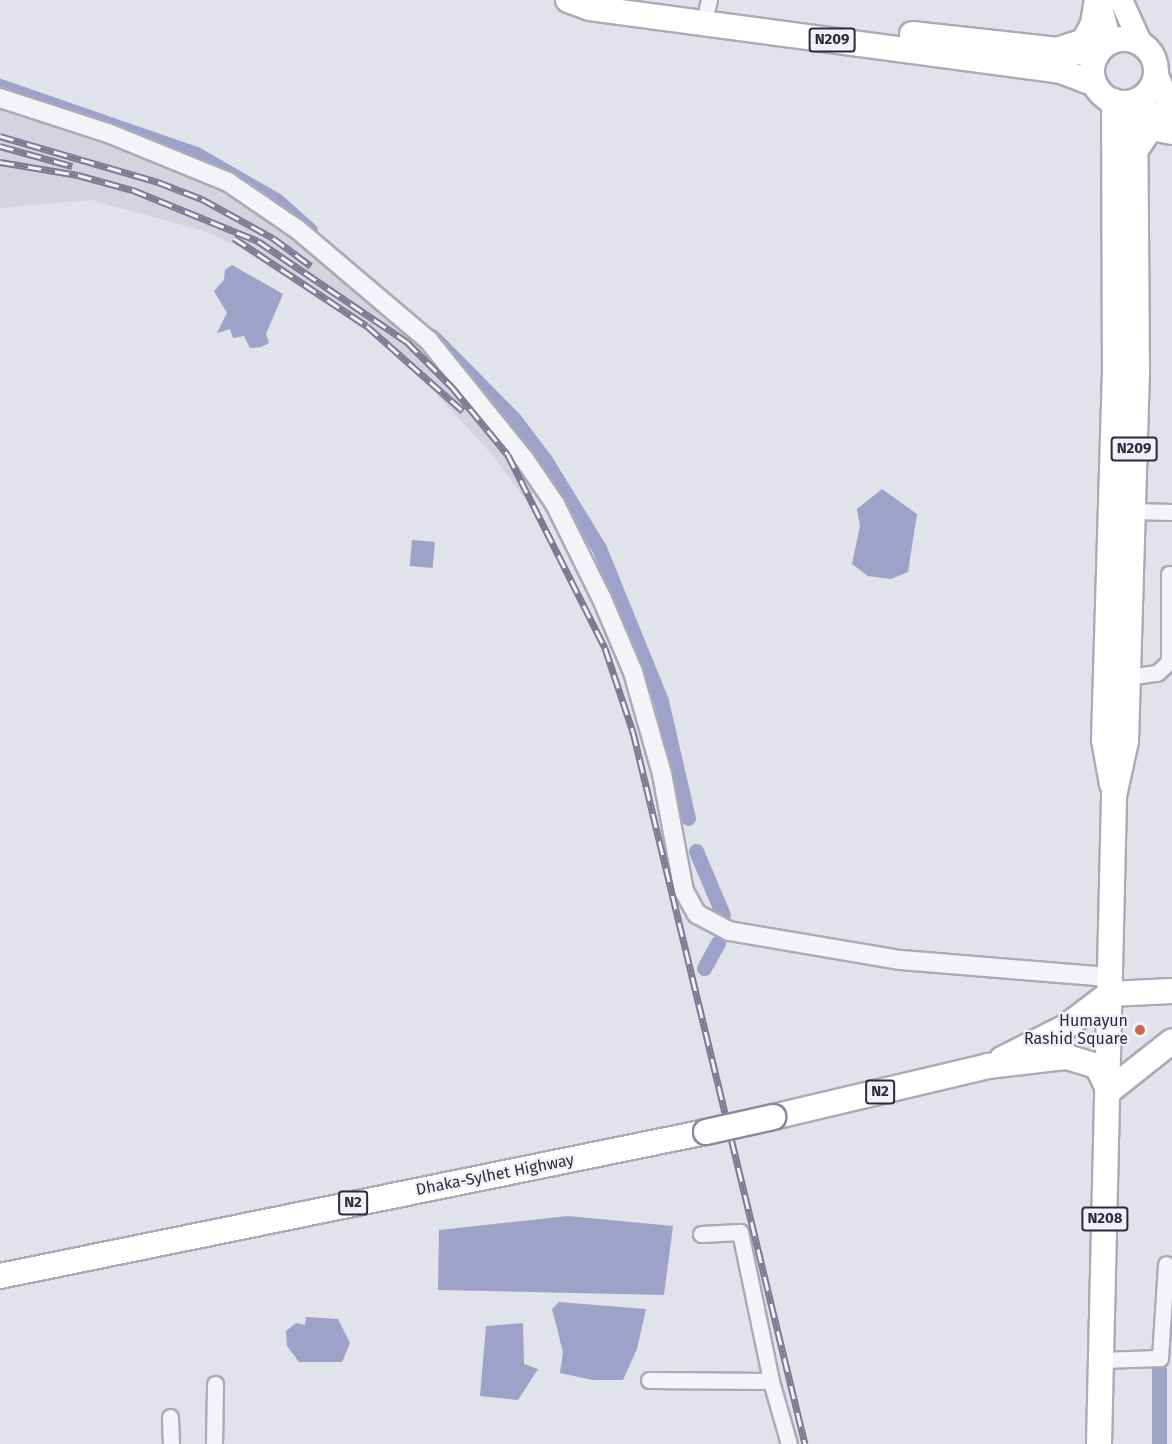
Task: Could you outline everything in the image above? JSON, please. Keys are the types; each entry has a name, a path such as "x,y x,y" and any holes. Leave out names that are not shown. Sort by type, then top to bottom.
{"highway":[{"name":"N209","path":"568,0 590,8 1061,70 1095,84 1125,101 1137,150 1132,511 1125,741 1114,795 1108,985"},
{"name":"N209","path":"642,0 708,4 1055,50 1104,48 1120,39 1141,44"},
{"path":"1055,50 1084,40 1093,24 1098,0"},
{"path":"1125,101 1150,90 1156,74 1153,56 1141,44"},
{"path":"1095,84 1093,64 1104,48"},
{"name":"N209","path":"1114,795 1104,740 1125,101"},
{"path":"1108,985 1172,991"},
{"name":"Dhaka-Sylhet Highway","path":"988,1066 1064,1028 1108,985"},
{"name":"N208","path":"1099,1444 1109,1090 1108,985"},
{"path":"1109,1090 1172,1041"},
{"name":"Dhaka-Sylhet Highway","path":"0,1276 773,1118 988,1066 1067,1057 1097,1066 1109,1090"}],"main road":[{"path":"1098,0 1104,48"},
{"path":"1121,0 1141,44"},
{"path":"1156,74 1172,111"},
{"path":"1125,101 1172,127"},
{"path":"1137,150 1151,129 1172,133"}],"street":[{"path":"0,98 108,133 228,182 297,229 429,341 555,504 602,599 633,672 662,774 684,891 697,914 729,932 901,960 1108,985"},
{"path":"1132,511 1172,512"},
{"path":"1127,677 1157,673 1169,662 1168,574"},
{"path":"701,1234 740,1232 771,1381 789,1444"},
{"path":"1100,1360 1160,1358 1166,1264"},
{"path":"649,1380 771,1381"},
{"path":"214,1444 215,1384"},
{"path":"170,1417 171,1444"}],"shaded area":[{"path":"0,99 223,188 281,223 427,348 510,449 538,493 523,496 493,456 411,366 343,313 270,263 208,232 91,200 0,208"}],"water":[{"path":"232,265 283,294 266,334 269,343 261,347 250,348 244,336 233,338 230,329 217,333 227,313 214,291 224,280 225,270"},
{"path":"882,489 917,514 908,572 891,579 868,576 852,564 860,526 857,509"},
{"path":"412,540 435,542 433,568 410,566"},
{"path":"568,1216 673,1226 664,1295 438,1290 439,1230"},
{"path":"559,1302 646,1309 637,1349 623,1380 593,1380 560,1373 563,1352 552,1309"},
{"path":"306,1317 338,1319 350,1343 342,1362 299,1362 287,1346 286,1331 296,1323 305,1325"},
{"path":"523,1323 524,1364 538,1369 518,1400 480,1396 486,1326"}],"waterway":[{"path":"0,86 196,154 276,200 310,230"},
{"path":"432,336 514,419 545,460 599,548 661,701 688,818"},
{"path":"696,851 723,915"},
{"path":"704,968 718,943"},
{"path":"1159,1370 1159,1444"}],"railway":[{"path":"0,136 158,182 202,199 273,238 311,266"},
{"path":"0,146 72,166"},
{"path":"0,162 78,175 133,190 258,241 407,342 452,387 508,455 605,648 633,732 805,1444"},
{"path":"234,238 367,326 463,411"}],"place":[{"name":"Humayun Rashid Square","path":"1140,1030"}]}
